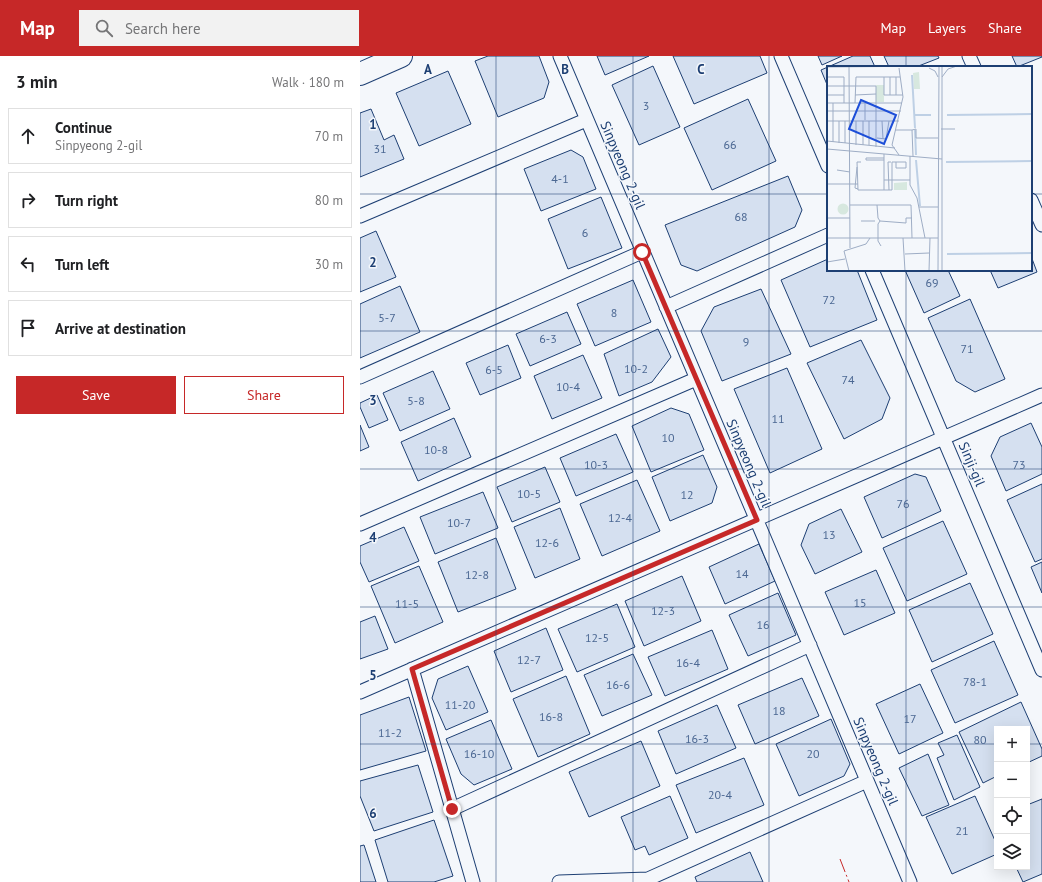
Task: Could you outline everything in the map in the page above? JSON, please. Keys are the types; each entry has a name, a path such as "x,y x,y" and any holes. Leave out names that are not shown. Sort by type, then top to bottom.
{"street":[{"path":"360,74 402,56"}],"lane":[{"name":"Sinpyeong 2-gil","path":"560,56 910,882"},
{"path":"781,56 827,164"},
{"path":"969,56 974,66"},
{"path":"360,216 586,120"},
{"path":"1032,202 1042,225"},
{"path":"666,307 827,235"},
{"path":"360,377 642,252"},
{"name":"Sinji-gil","path":"872,271 1042,670"},
{"path":"360,524 696,379"},
{"path":"360,692 1042,395"},
{"path":"452,809 810,645"},
{"path":"412,669 473,882"},
{"path":"558,882 649,880 867,781"}],"building":[{"path":"488,56 539,56 549,82 544,98 498,117 475,61"},
{"path":"597,56 649,56 605,75"},
{"path":"673,56 760,56 767,73 694,104"},
{"path":"818,56 842,56 822,65"},
{"path":"853,56 870,56 875,66 830,66"},
{"path":"884,56 938,56 939,58 919,66 889,66"},
{"path":"1012,56 1042,56 1020,66 1017,66"},
{"path":"653,66 680,127 639,145 612,85"},
{"path":"827,67 827,85 821,70"},
{"path":"448,71 471,124 419,146 396,93"},
{"path":"748,99 776,161 712,190 684,128"},
{"path":"371,109 384,140 394,135 404,159 360,177 360,113"},
{"path":"571,150 583,157 596,189 541,211 524,169"},
{"path":"788,176 802,210 795,227 697,271 681,265 665,225"},
{"path":"601,197 622,248 568,269 548,219"},
{"path":"376,231 396,277 360,292 360,238"},
{"path":"827,259 827,271 857,271 877,320 810,347 781,280"},
{"path":"1032,259 1037,272 998,288 990,271 1032,271"},
{"path":"905,271 948,271 960,296 924,313"},
{"path":"633,280 651,322 595,346 577,304"},
{"path":"400,286 420,332 360,358 360,304"},
{"path":"761,289 791,354 722,381 701,331 714,307"},
{"path":"970,299 1005,379 975,392 956,381 928,318"},
{"path":"567,312 581,344 530,366 516,334"},
{"path":"658,329 671,357 652,382 619,396 604,354"},
{"path":"861,340 890,398 882,419 844,439 807,363"},
{"path":"508,345 521,378 480,395 466,363"},
{"path":"583,355 602,398 552,419 534,376"},
{"path":"787,368 822,449 770,473 734,389"},
{"path":"433,371 450,409 400,431 383,393"},
{"path":"377,395 388,420 369,428 360,407 360,403"},
{"path":"671,408 689,414 704,450 651,472 632,426"},
{"path":"454,418 471,457 418,481 401,442"},
{"path":"1031,423 1042,447 1042,474 1006,491 991,456 1000,437"},
{"path":"360,425 369,447 360,451"},
{"path":"616,434 633,472 576,496 560,458"},
{"path":"703,455 717,487 712,503 670,521 652,477"},
{"path":"545,467 560,502 512,522 497,487"},
{"path":"915,474 926,477 941,511 882,538 864,497"},
{"path":"637,480 660,531 602,556 580,504"},
{"path":"1042,484 1042,559 1035,562 1007,500"},
{"path":"483,492 498,528 435,554 420,517"},
{"path":"560,508 580,559 535,578 514,527"},
{"path":"841,509 862,552 815,574 801,545 809,524"},
{"path":"943,521 967,574 907,601 883,548"},
{"path":"404,527 419,561 369,582 360,562 360,546"},
{"path":"496,538 516,589 458,612 438,562"},
{"path":"759,544 775,581 725,604 709,567"},
{"path":"1042,562 1042,593 1031,567"},
{"path":"419,566 443,622 395,643 371,586"},
{"path":"876,570 895,613 844,635 825,592"},
{"path":"682,576 701,621 644,646 625,601"},
{"path":"970,583 993,634 932,662 909,610"},
{"path":"778,593 796,635 748,656 729,615"},
{"path":"617,604 635,647 577,672 558,629"},
{"path":"375,616 388,649 360,659 360,622"},
{"path":"546,628 563,670 511,692 494,651"},
{"path":"712,630 728,669 665,696 648,657"},
{"path":"994,641 1018,695 955,723 931,670"},
{"path":"633,654 652,695 602,716 584,675"},
{"path":"468,666 488,712 446,730 432,698 438,679"},
{"path":"566,676 590,734 538,757 513,699"},
{"path":"802,678 819,716 755,744 738,705"},
{"path":"920,684 943,733 899,754 876,704"},
{"path":"409,697 426,751 360,770 360,715"},
{"path":"1021,702 1042,749 1042,756 1030,762 1030,726 994,726 994,778 983,783 959,732"},
{"path":"717,705 736,748 676,774 658,731"},
{"path":"831,719 850,764 844,776 799,796 776,744"},
{"path":"491,720 512,769 474,785 461,774 446,739"},
{"path":"957,735 980,787 954,800 937,758 944,755 938,743"},
{"path":"641,741 660,786 589,817 569,772"},
{"path":"928,754 949,805 922,816 899,768"},
{"path":"744,758 764,805 696,833 676,785"},
{"path":"418,765 433,812 374,831 360,796 360,781"},
{"path":"670,796 688,838 649,855 645,846 635,850 621,817"},
{"path":"975,796 994,838 994,855 952,874 926,817"},
{"path":"1042,799 1042,874 1023,882 1017,870 1030,870 1030,804"},
{"path":"434,820 453,876 434,882 388,882 375,840"},
{"path":"364,845 376,882 360,882 360,846"},
{"path":"750,852 763,882 697,882 695,877"}],"power":[{"path":"840,859 849,882"}],"route":[{"path":"452,809 412,669 757,520 642,252"}]}
